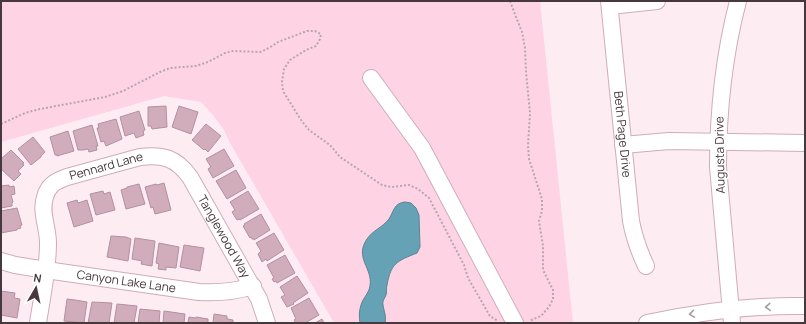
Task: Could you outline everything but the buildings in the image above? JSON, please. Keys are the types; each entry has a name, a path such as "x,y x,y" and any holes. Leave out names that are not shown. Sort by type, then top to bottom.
{"street":[{"path":"610,4 657,1"},
{"name":"Augusta Drive","path":"731,316 718,173 718,142 720,107 724,77 738,1"},
{"name":"Beth Page Drive","path":"610,4 623,145 634,236 639,252 646,266"},
{"path":"371,78 422,148 515,323"},
{"path":"623,145 669,141 805,143"},
{"name":"Pennard Lane","path":"46,270 48,238 43,204 45,196 52,184 59,180 140,157 159,156 168,158"},
{"name":"Tanglewood Way","path":"168,158 184,169 190,177 259,299 267,323"},
{"name":"Canyon Lake Lane","path":"1,261 46,270 198,292 211,293 234,291 252,286"},
{"path":"38,323 46,270"},
{"path":"647,323 689,314 731,316 776,306 805,306"}],"path":[{"path":"510,1 522,32 525,48 530,113 528,145 529,159 542,199 542,211 539,221 543,246 543,270 553,290 553,299 542,316 532,320 515,323"},
{"path":"1,124 25,113 40,109 105,97 123,91 170,68 196,66 208,62 224,53 233,51 260,52 286,39 307,31 315,31 321,34 316,46 306,50 290,60 284,69 282,82 283,91 301,120 309,130 330,145 340,157 382,185 391,187 409,185 418,189 429,198 464,265 468,278 490,316 503,323"}],"shaded area":[{"path":"1,1 540,1 573,323 334,323 230,143 224,130 201,102 164,96 1,142"}],"water":[{"path":"405,202 411,203 416,208 419,215 420,247 417,253 404,258 393,267 383,301 385,323 360,323 360,307 370,286 369,274 362,252 364,246 369,236 389,219 396,206"}]}
